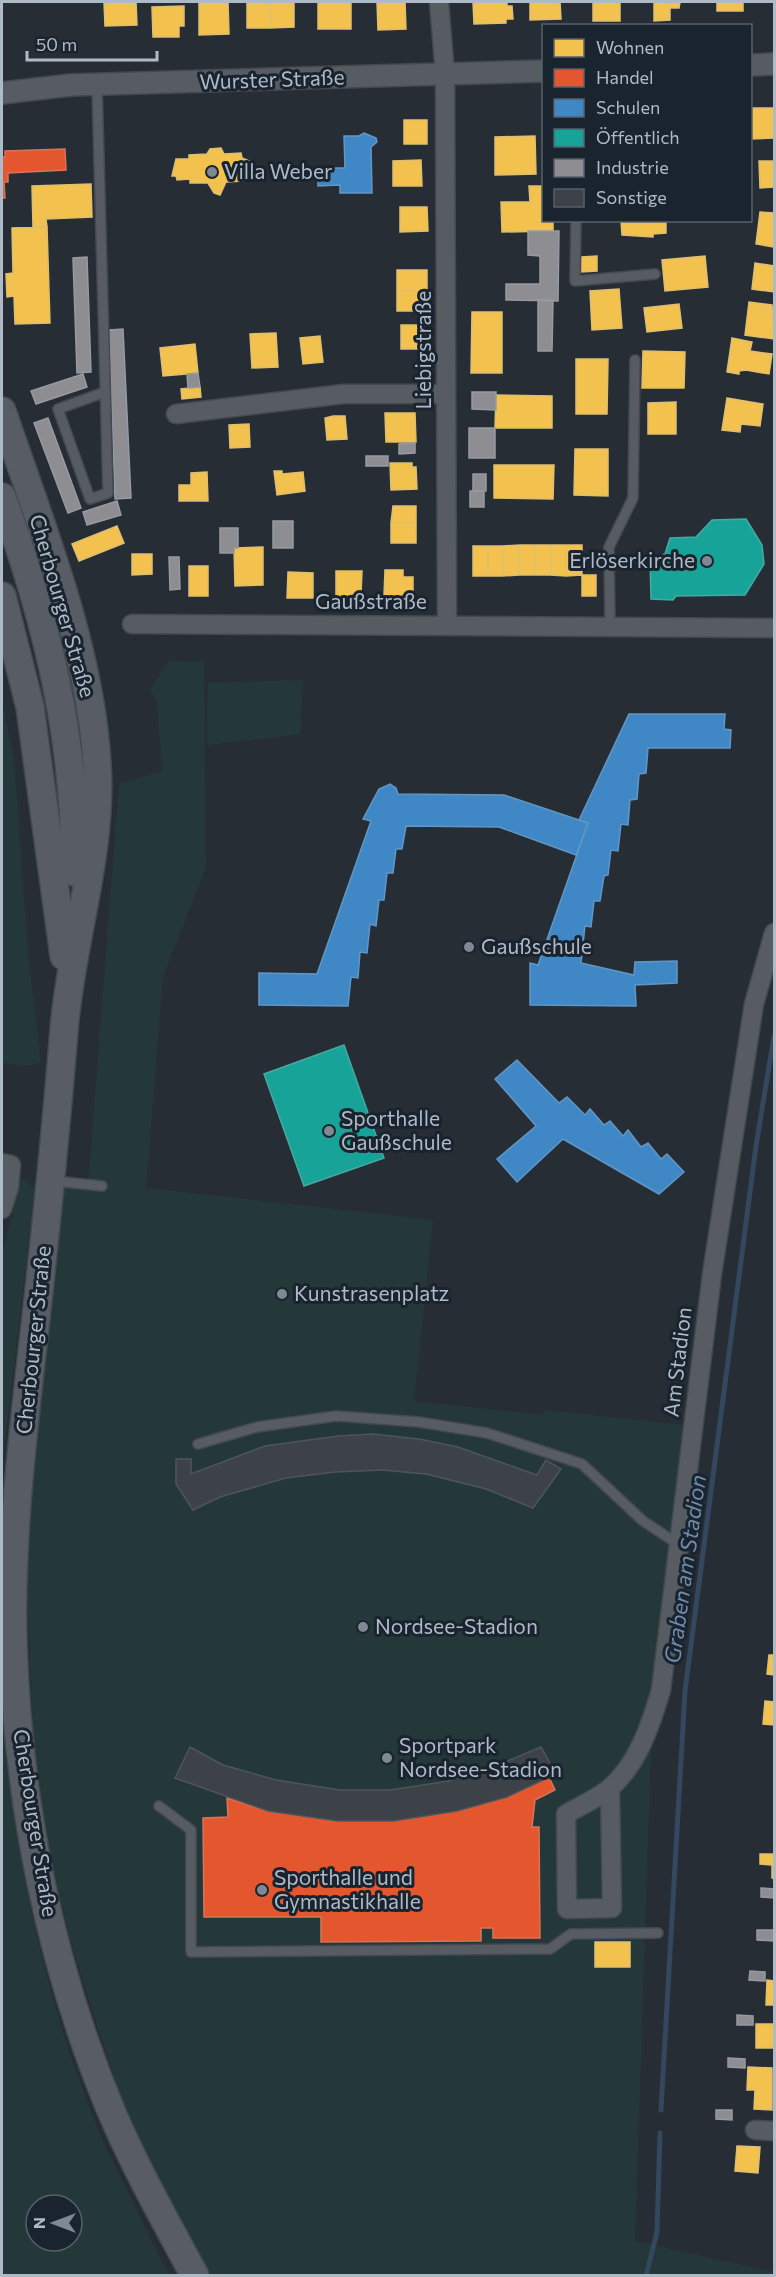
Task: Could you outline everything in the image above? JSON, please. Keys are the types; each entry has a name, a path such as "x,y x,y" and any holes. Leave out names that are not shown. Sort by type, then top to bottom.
{"main road":[{"name":"Cherbourger Straße","path":"2,411 73,629 95,738 97,822 68,984 51,1181 21,1448 15,1538 13,1645 21,1753 46,1908 64,1976 88,2051 146,2185 195,2276"},
{"path":"2,497 46,635 69,752 75,833 75,879 68,984"},
{"name":"Cherbourger Straße","path":"2,596 30,706 68,984"}],"street":[{"name":"Liebigstraße","path":"439,2 445,74 447,625"},
{"path":"752,64 774,64"},
{"name":"Wurster Straße","path":"2,89 542,71"},
{"path":"176,414 343,394 446,394"},
{"name":"Gaußstraße","path":"132,624 774,628"},
{"name":"Am Stadion","path":"610,1788 612,1908 567,1909 566,1814 610,1788 630,1765 651,1725 661,1690 712,1274 752,1016 774,933"},
{"path":"2,1209 9,1187 6,1164"},
{"path":"755,2130 774,2131"}],"lane":[{"path":"97,85 108,493 90,499 58,409 105,392"},
{"path":"576,222 575,281 655,274"},
{"path":"610,627 609,547 633,498 635,360"},
{"path":"51,1181 102,1186"},
{"path":"198,1444 257,1427 336,1416 419,1422 487,1433 582,1464 643,1521 678,1544"},
{"path":"159,1806 191,1830 191,1952 550,1949 571,1934 658,1933"}],"green space":[{"name":"Sportpark Nordsee-Stadion","path":"170,661 204,662 206,868 163,977 146,1188 433,1220 414,1401 543,1415 544,1410 686,1425 653,1685 635,2241 774,2272 774,2275 207,2275 162,2194 128,2118 70,1938 48,1846 33,1739 27,1577 34,1451 61,1188 88,1189 119,784 162,771 157,701 150,689"},
{"path":"303,680 300,734 207,745 208,683"},
{"path":"2,700 14,759 28,954 41,1062 29,1066 2,1063"},
{"path":"21,1179 35,1187 2,1467 2,1256"},
{"path":"2,1687 6,1742 20,1853 31,1910 59,2020 100,2134 154,2247 170,2275 2,2275"}],"building: Wohnen":[{"path":"104,2 136,2 137,25 105,26"},
{"path":"199,2 228,2 229,34 199,35"},
{"path":"247,2 270,2 271,28 247,28"},
{"path":"270,2 294,2 294,27 271,28"},
{"path":"318,2 351,2 351,29 318,29"},
{"path":"377,2 405,2 406,29 378,30"},
{"path":"473,2 507,2 507,6 512,6 513,19 506,19 506,23 474,24"},
{"path":"530,2 560,2 561,19 530,20"},
{"path":"593,2 620,2 620,21 593,21"},
{"path":"654,2 680,2 679,8 670,8 670,20 654,21"},
{"path":"717,2 743,2 743,11 717,11"},
{"path":"184,6 184,26 179,26 179,37 153,37 152,7"},
{"path":"752,108 774,108 774,138 752,139"},
{"path":"404,120 427,120 427,144 404,144"},
{"path":"535,136 536,174 495,175 495,137"},
{"name":"Villa Weber","path":"221,148 224,154 241,153 242,158 252,162 255,168 242,176 243,181 226,182 220,195 214,193 208,183 190,183 190,179 177,180 176,176 172,176 176,159 189,159 189,155 207,154 210,149"},
{"path":"421,160 422,186 393,186 393,161"},
{"path":"759,161 774,161 774,187 760,188"},
{"path":"91,184 92,217 46,219 47,227 33,227 32,186"},
{"path":"529,186 542,186 542,222 553,222 553,231 502,232 501,202 530,202"},
{"path":"400,207 427,207 428,231 400,232"},
{"path":"760,212 774,213 774,247 756,244"},
{"path":"621,222 666,222 666,233 653,234 653,237 622,235"},
{"path":"47,227 50,323 15,324 14,296 7,297 6,274 13,273 12,228"},
{"path":"597,256 597,271 581,272 581,257"},
{"path":"705,256 708,287 665,291 662,260"},
{"path":"755,263 774,266 774,292 752,289"},
{"path":"397,270 427,270 427,291 397,291"},
{"path":"619,289 622,328 592,330 590,291"},
{"path":"397,291 427,291 427,311 397,311"},
{"path":"749,302 772,305 774,339 745,335"},
{"path":"679,304 682,328 647,332 644,308"},
{"path":"472,312 502,312 502,373 471,373"},
{"path":"401,325 429,325 429,349 401,349"},
{"path":"276,333 278,367 252,368 250,334"},
{"path":"320,336 323,362 303,364 300,338"},
{"path":"732,338 752,342 750,351 772,354 769,374 746,370 739,371 739,374 727,372"},
{"path":"195,344 198,373 163,376 160,348"},
{"path":"643,351 685,352 684,388 642,388"},
{"path":"576,359 608,359 607,414 576,414"},
{"path":"200,387 201,397 182,399 181,389"},
{"path":"496,395 552,396 552,428 495,428"},
{"path":"727,398 763,404 760,426 741,424 740,432 722,430"},
{"path":"676,402 676,434 648,434 648,403"},
{"path":"385,413 415,413 416,442 386,442"},
{"path":"345,416 347,439 327,440 325,418"},
{"path":"249,424 250,447 230,448 229,425"},
{"path":"575,449 608,449 608,496 574,495"},
{"path":"390,463 412,463 412,467 416,467 417,489 391,490"},
{"path":"494,465 554,465 553,499 494,498"},
{"path":"274,471 282,471 282,474 303,472 305,491 277,495"},
{"path":"207,472 208,501 179,501 179,485 191,485 191,473"},
{"path":"393,506 416,506 416,523 391,523"},
{"path":"391,523 416,523 416,543 391,543"},
{"path":"117,526 124,543 79,561 72,544"},
{"path":"519,545 519,575 503,576 503,546"},
{"path":"519,545 535,545 535,575 519,575"},
{"path":"535,545 551,545 551,575 535,575"},
{"path":"551,545 566,545 566,576 551,575"},
{"path":"566,545 582,545 582,575 566,576"},
{"path":"473,546 488,546 488,576 473,576"},
{"path":"488,546 503,546 503,576 488,576"},
{"path":"263,547 263,585 235,586 234,548"},
{"path":"132,554 152,554 152,574 132,575"},
{"path":"189,566 208,566 208,596 189,596"},
{"path":"385,570 403,570 403,577 413,577 413,597 384,596"},
{"path":"336,571 362,571 361,594 351,594 351,600 336,600"},
{"path":"288,572 313,573 313,598 287,598"},
{"path":"582,575 596,575 596,596 582,596"},
{"path":"769,1655 774,1655 774,1675 767,1674"},
{"path":"765,1701 774,1702 774,1725 763,1724"},
{"path":"760,1854 774,1854 774,1878 772,1878 772,1865 760,1864"},
{"path":"595,1942 630,1942 630,1967 595,1967"},
{"path":"767,1980 774,1981 774,2005 766,2005"},
{"path":"756,2024 774,2024 774,2048 756,2048"},
{"path":"748,2067 772,2068 772,2110 754,2109 755,2090 747,2090"},
{"path":"737,2146 760,2147 758,2173 735,2171"}],"building: Handel":[{"path":"65,149 66,170 8,173 8,182 4,182 5,198 2,198 2,157 5,157 5,151"},
{"path":"549,1777 555,1790 535,1800 532,1827 539,1827 540,1938 493,1938 493,1928 481,1928 481,1941 321,1942 321,1917 204,1917 203,1818 228,1817 227,1798 268,1811 338,1821 393,1821 457,1811 507,1797"}],"building: Schulen":[{"path":"364,133 376,138 377,142 371,147 372,193 340,193 340,185 318,186 318,168 345,168 344,136 359,136"},
{"path":"629,714 725,714 724,729 731,730 730,748 648,748 646,773 639,774 637,799 630,800 628,825 621,824 618,851 611,850 608,875 604,876 600,901 594,901 591,927 585,926 581,963 634,975 635,962 677,961 677,983 635,985 636,1006 530,1005 530,963 538,965 588,823 579,820"},
{"path":"390,784 396,788 398,794 504,795 588,823 576,855 499,827 406,826 402,849 396,849 393,873 387,873 384,900 379,900 376,926 370,924 367,953 360,952 358,978 351,977 348,1006 259,1005 259,973 317,974 371,821 363,819 379,789"},
{"path":"517,1060 559,1103 567,1097 585,1115 590,1109 604,1125 610,1121 623,1136 628,1130 641,1147 648,1143 661,1159 667,1154 684,1172 659,1194 563,1139 517,1182 497,1159 536,1126 495,1079"}],"building: Öffentlich":[{"name":"Erlöserkirche","path":"746,519 762,545 764,564 745,595 676,596 673,600 651,599 650,558 665,554 670,538 696,537 712,520"},
{"name":"Sporthalle Gaußschule","path":"344,1045 384,1158 304,1186 264,1074"}],"building: Industrie":[{"path":"528,231 559,231 558,301 506,300 506,284 540,284 540,256 528,255"},
{"path":"87,257 91,372 77,373 73,258"},
{"path":"538,300 553,300 552,351 538,351"},
{"path":"123,329 131,498 115,499 109,330"},
{"path":"198,373 200,387 188,388 187,374"},
{"path":"83,374 87,387 36,404 31,391"},
{"path":"472,392 496,392 496,410 472,409"},
{"path":"48,418 81,508 68,513 34,423"},
{"path":"469,428 495,428 495,458 469,458"},
{"path":"415,443 415,453 399,454 399,444"},
{"path":"366,456 388,456 388,466 366,466"},
{"path":"473,474 486,474 486,491 473,491"},
{"path":"470,491 484,491 484,507 470,507"},
{"path":"117,501 121,515 87,525 83,512"},
{"path":"273,521 293,521 293,548 273,548"},
{"path":"220,528 238,528 238,548 234,548 234,553 220,553"},
{"path":"169,557 179,557 180,589 170,590"},
{"path":"761,1888 774,1889 774,1898 761,1897"},
{"path":"757,1930 774,1930 774,1941 757,1940"},
{"path":"750,1971 765,1972 765,1981 749,1980"},
{"path":"737,2015 753,2016 753,2025 737,2025"},
{"path":"728,2058 745,2059 745,2068 728,2067"},
{"path":"716,2110 732,2110 732,2120 716,2119"}],"building: Sonstige":[{"path":"373,1434 419,1439 458,1447 537,1475 546,1460 561,1469 533,1508 486,1489 426,1474 382,1470 335,1472 286,1478 220,1497 193,1510 176,1484 176,1459 191,1459 191,1474 265,1446 338,1436"},
{"path":"190,1747 223,1765 276,1780 340,1790 390,1790 449,1781 496,1766 541,1747 556,1774 507,1797 457,1811 393,1821 338,1821 268,1811 175,1778"}],"waterway":[{"name":"Graben am Stadion","path":"661,2110 685,1691 756,1146 774,1036"},
{"name":"Graben am Stadion","path":"646,2276 657,2232 660,2133"}],"place":[{"name":"Villa Weber","path":"212,172"},
{"name":"Erlöserkirche","path":"707,561"},
{"name":"Gaußschule","path":"469,947"},
{"name":"Sporthalle Gaußschule","path":"329,1131"},
{"name":"Kunstrasenplatz","path":"282,1294"},
{"name":"Nordsee-Stadion","path":"363,1627"},
{"name":"Sportpark Nordsee-Stadion","path":"387,1758"},
{"name":"Sporthalle und Gymnastikhalle","path":"262,1890"}]}
